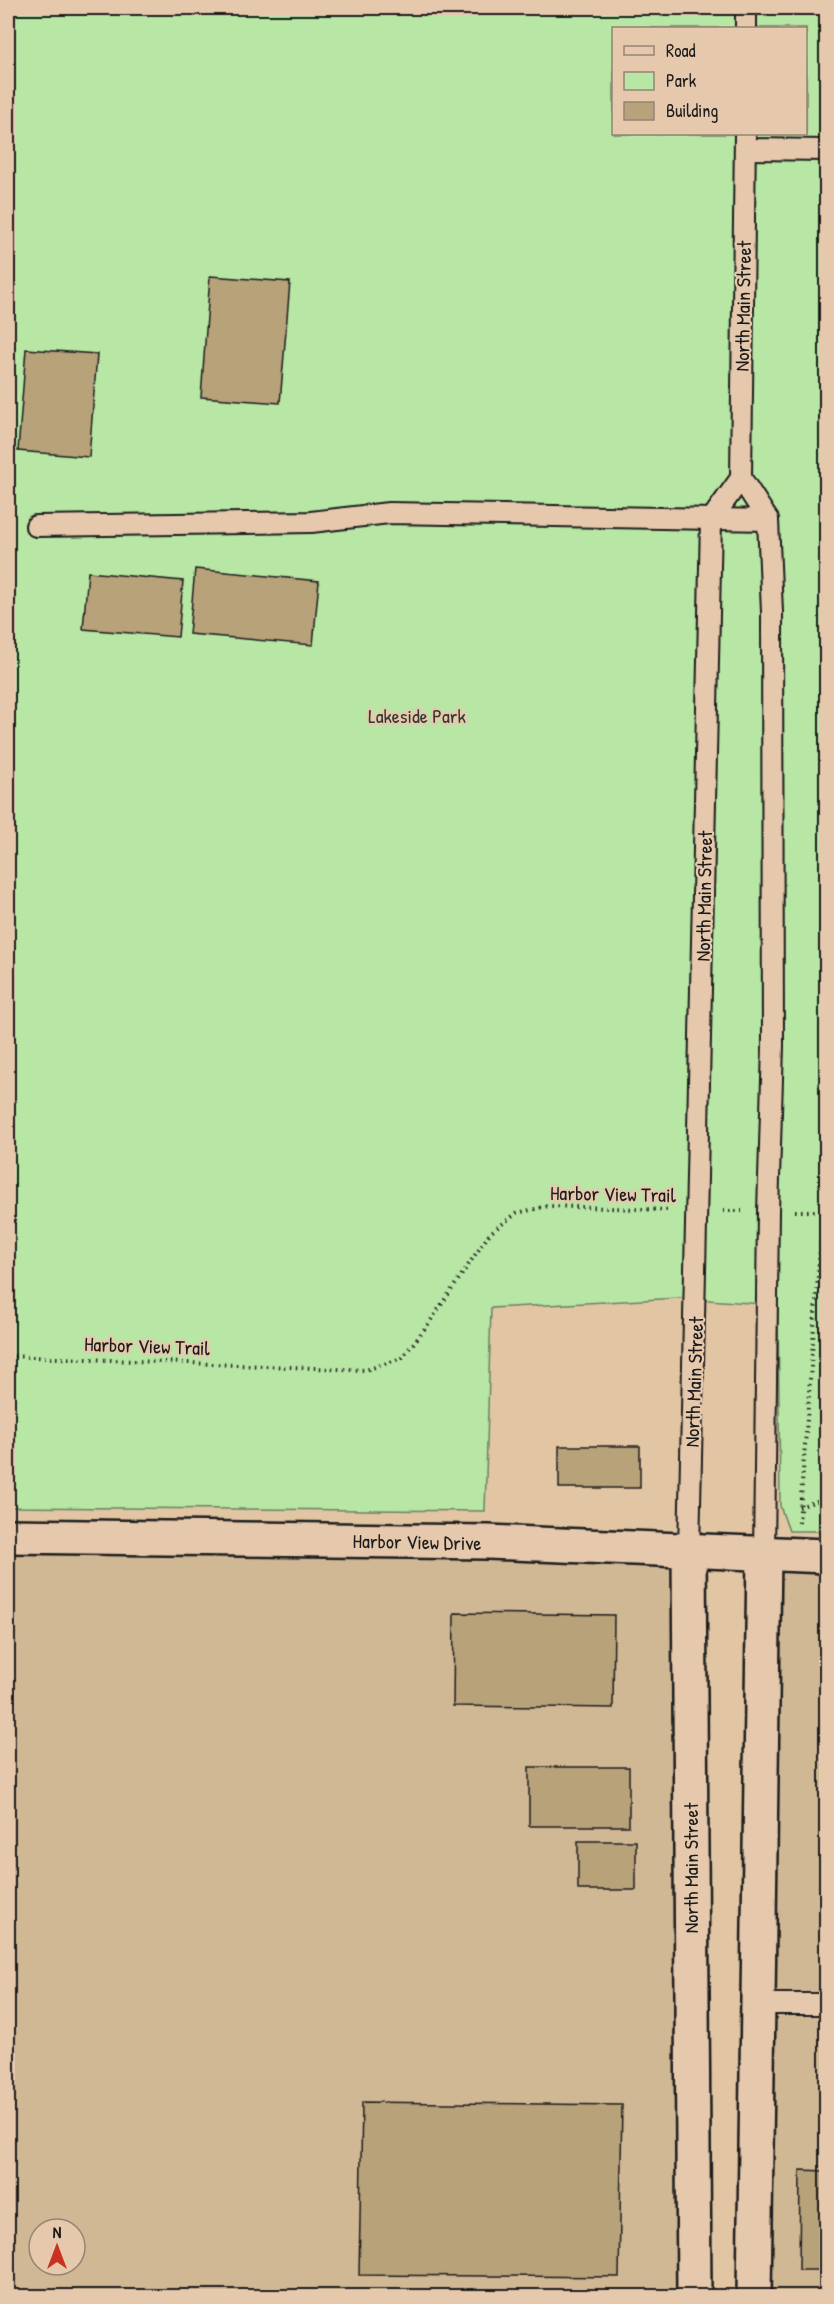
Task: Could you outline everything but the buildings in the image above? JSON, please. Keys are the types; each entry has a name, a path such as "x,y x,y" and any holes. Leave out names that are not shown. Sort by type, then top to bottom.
{"street":[{"name":"Harbor View Drive","path":"8,1536 488,1542 826,1556"},
{"name":"North Main Street","path":"689,1552 694,2296"},
{"path":"754,2296 764,1554"}],"lane":[{"path":"746,8 746,27"},
{"path":"745,141 826,150"},
{"name":"North Main Street","path":"741,478 745,141"},
{"path":"711,520 741,478 768,520 772,612 773,1046 768,1211 764,1554"},
{"path":"36,526 311,522 389,513 768,520"},
{"name":"North Main Street","path":"689,1552 711,520"},
{"path":"758,2004 826,2004"}],"path":[{"path":"826,1171 799,1507 826,1498"},
{"name":"Harbor View Trail","path":"8,1356 366,1370 402,1358 429,1323 490,1233 517,1213 548,1206 698,1211 821,1211"}],"shaded area":[{"path":"8,1536 689,1552 694,2296 8,2296"},
{"path":"764,1554 826,1556 826,2296 754,2296"}],"green space":[{"name":"Lakeside Park","path":"8,8 826,8 826,1531 789,1531 780,1506 778,1305 680,1298 491,1308 485,1511 8,1507"}]}
